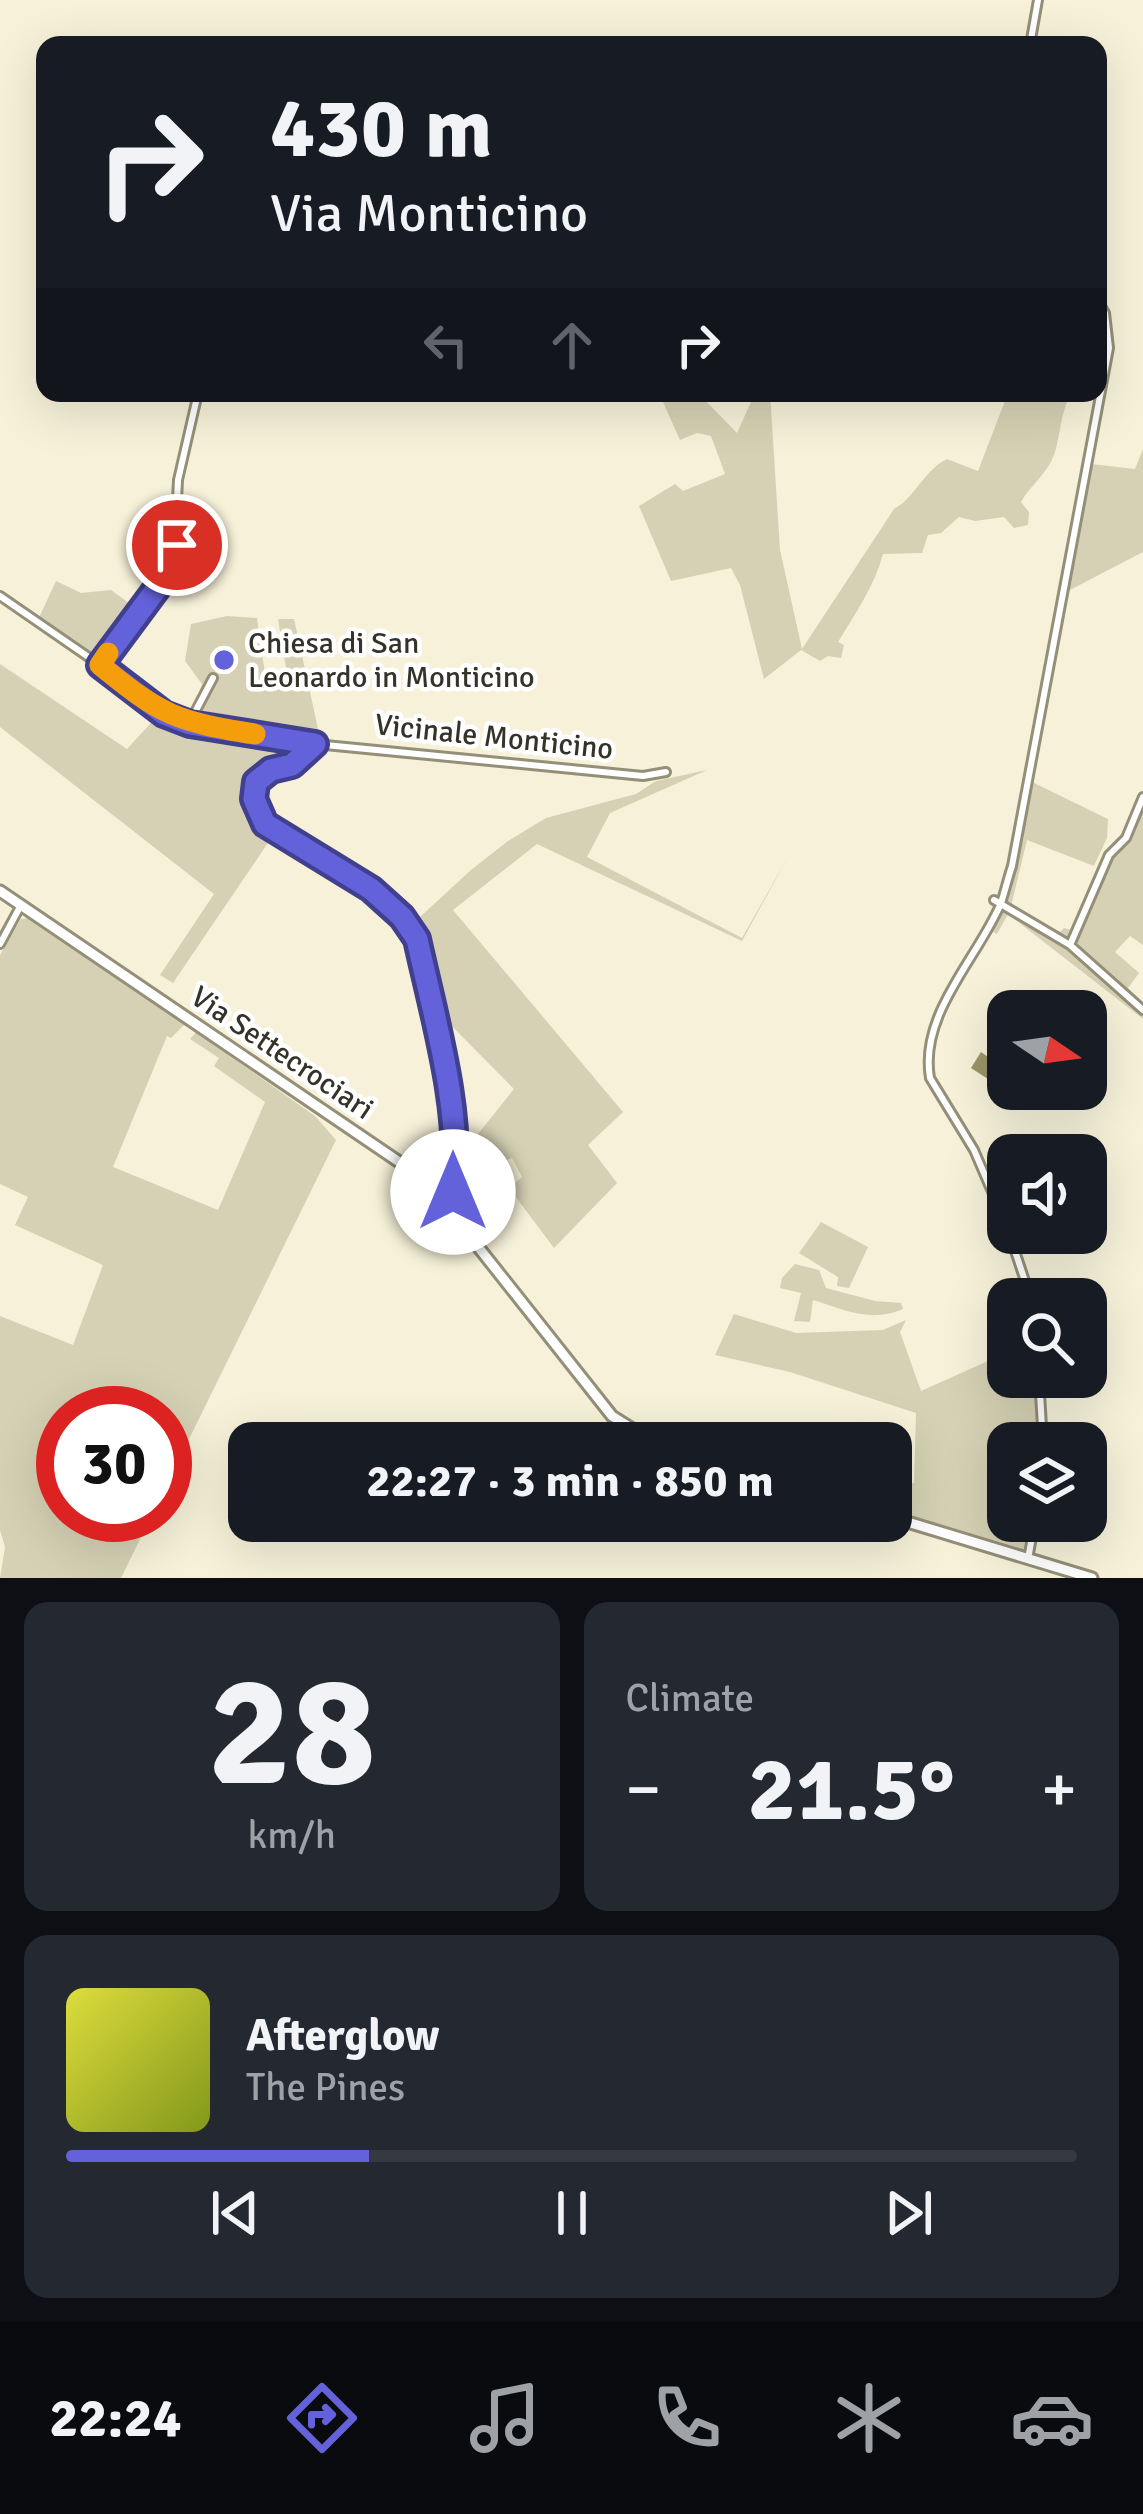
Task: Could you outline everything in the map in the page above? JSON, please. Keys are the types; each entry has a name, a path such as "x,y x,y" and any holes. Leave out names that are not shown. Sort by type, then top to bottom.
{"main road":[{"name":"Via Settecrociari","path":"0,891 410,1170 446,1205 612,1416 622,1422"},
{"path":"912,1523 1084,1576"}],"street":[{"path":"1032,36 1038,0"},
{"path":"100,665 173,564 178,480 196,402"},
{"path":"987,1180 930,1078 931,1044 947,998 1012,866 1099,402"},
{"name":"Vicinale Monticino","path":"0,596 161,712 190,724 315,744 643,776 666,772"},
{"path":"161,712 193,716 213,678"},
{"path":"315,744 292,765 271,770 256,782 254,799 265,824 371,889 402,917 417,939 457,1161 453,1192 446,1205"},
{"path":"1070,945 1109,856 1126,838 1143,797"},
{"path":"997,901 1070,945 1143,1010"},
{"path":"0,944 22,904"},
{"path":"1028,1559 1031,1542"}],"shaded area":[{"path":"663,402 707,402 737,433 751,402 771,402 780,550 802,649 894,509 932,470 947,459 978,471 1005,402 1068,402 1052,460 1021,502 1029,512 1028,525 1014,528 1004,517 975,521 959,517 941,533 928,535 922,553 883,554 870,588 838,642 844,645 841,658 828,656 820,661 801,650 764,679 740,585 731,568 671,581 639,506 675,484 683,491 725,474 711,436 697,433 680,440"},
{"path":"1143,449 1143,552 1068,591 1091,464 1135,469"},
{"path":"56,581 81,593 111,590 137,609 102,666 37,622"},
{"path":"227,616 257,618 267,688 289,687 278,619 294,619 320,738 230,728 145,698 195,709 202,684 185,661 191,624"},
{"path":"0,664 127,749 159,714 218,733 309,745 291,762 254,778 250,799 272,837 173,983 160,975 214,894 0,727"},
{"path":"707,770 610,813 587,857 742,938 788,857 742,941 537,844 453,910 623,1112 588,1145 617,1183 554,1248 509,1188 522,1177 512,1158 497,1164 474,1139 514,1089 440,1014 420,917 471,870 546,818 636,794 656,781"},
{"path":"1030,781 1108,819 1107,838 1094,866 1027,840 1011,906 1060,932 1064,928 1075,931 1085,907 1090,908 1113,854 1128,841 1143,801 1143,945 1130,936 1115,952 1139,973 1128,988 1143,1003 1143,1019 1008,914 997,934 992,931 1007,898"},
{"path":"29,918 185,1024 171,1038 167,1036 113,1167 218,1210 265,1102 214,1066 219,1058 190,1039 196,1032 315,1116 336,1140 192,1433 192,1386 36,1386 36,1542 139,1542 121,1578 0,1578 5,1547 0,1530 0,1316 73,1345 103,1265 15,1225 28,1197 0,1184 0,955 21,919"},
{"path":"981,1052 987,1056 987,1078 971,1068"},
{"path":"821,1222 868,1247 849,1288 837,1286 838,1277 799,1253"},
{"path":"795,1264 819,1270 826,1288 901,1303 903,1309 869,1315 813,1300 810,1322 794,1321 801,1293 780,1288 782,1278"},
{"path":"734,1314 796,1333 883,1330 906,1320 900,1332 921,1391 987,1361 987,1398 1037,1398 1037,1422 987,1422 987,1542 1025,1542 1023,1553 912,1519 916,1413 790,1372 715,1355"}],"slow traffic":[{"path":"108,653 100,665 164,714 190,724 255,734"}],"place":[{"name":"Chiesa di San Leonardo in Monticino","path":"224,660"}],"route":[{"path":"177,545 166,576 100,665 164,714 190,724 315,744 292,765 271,770 256,782 254,799 265,824 371,889 402,917 417,939 451,1114 457,1161 453,1192"}]}
